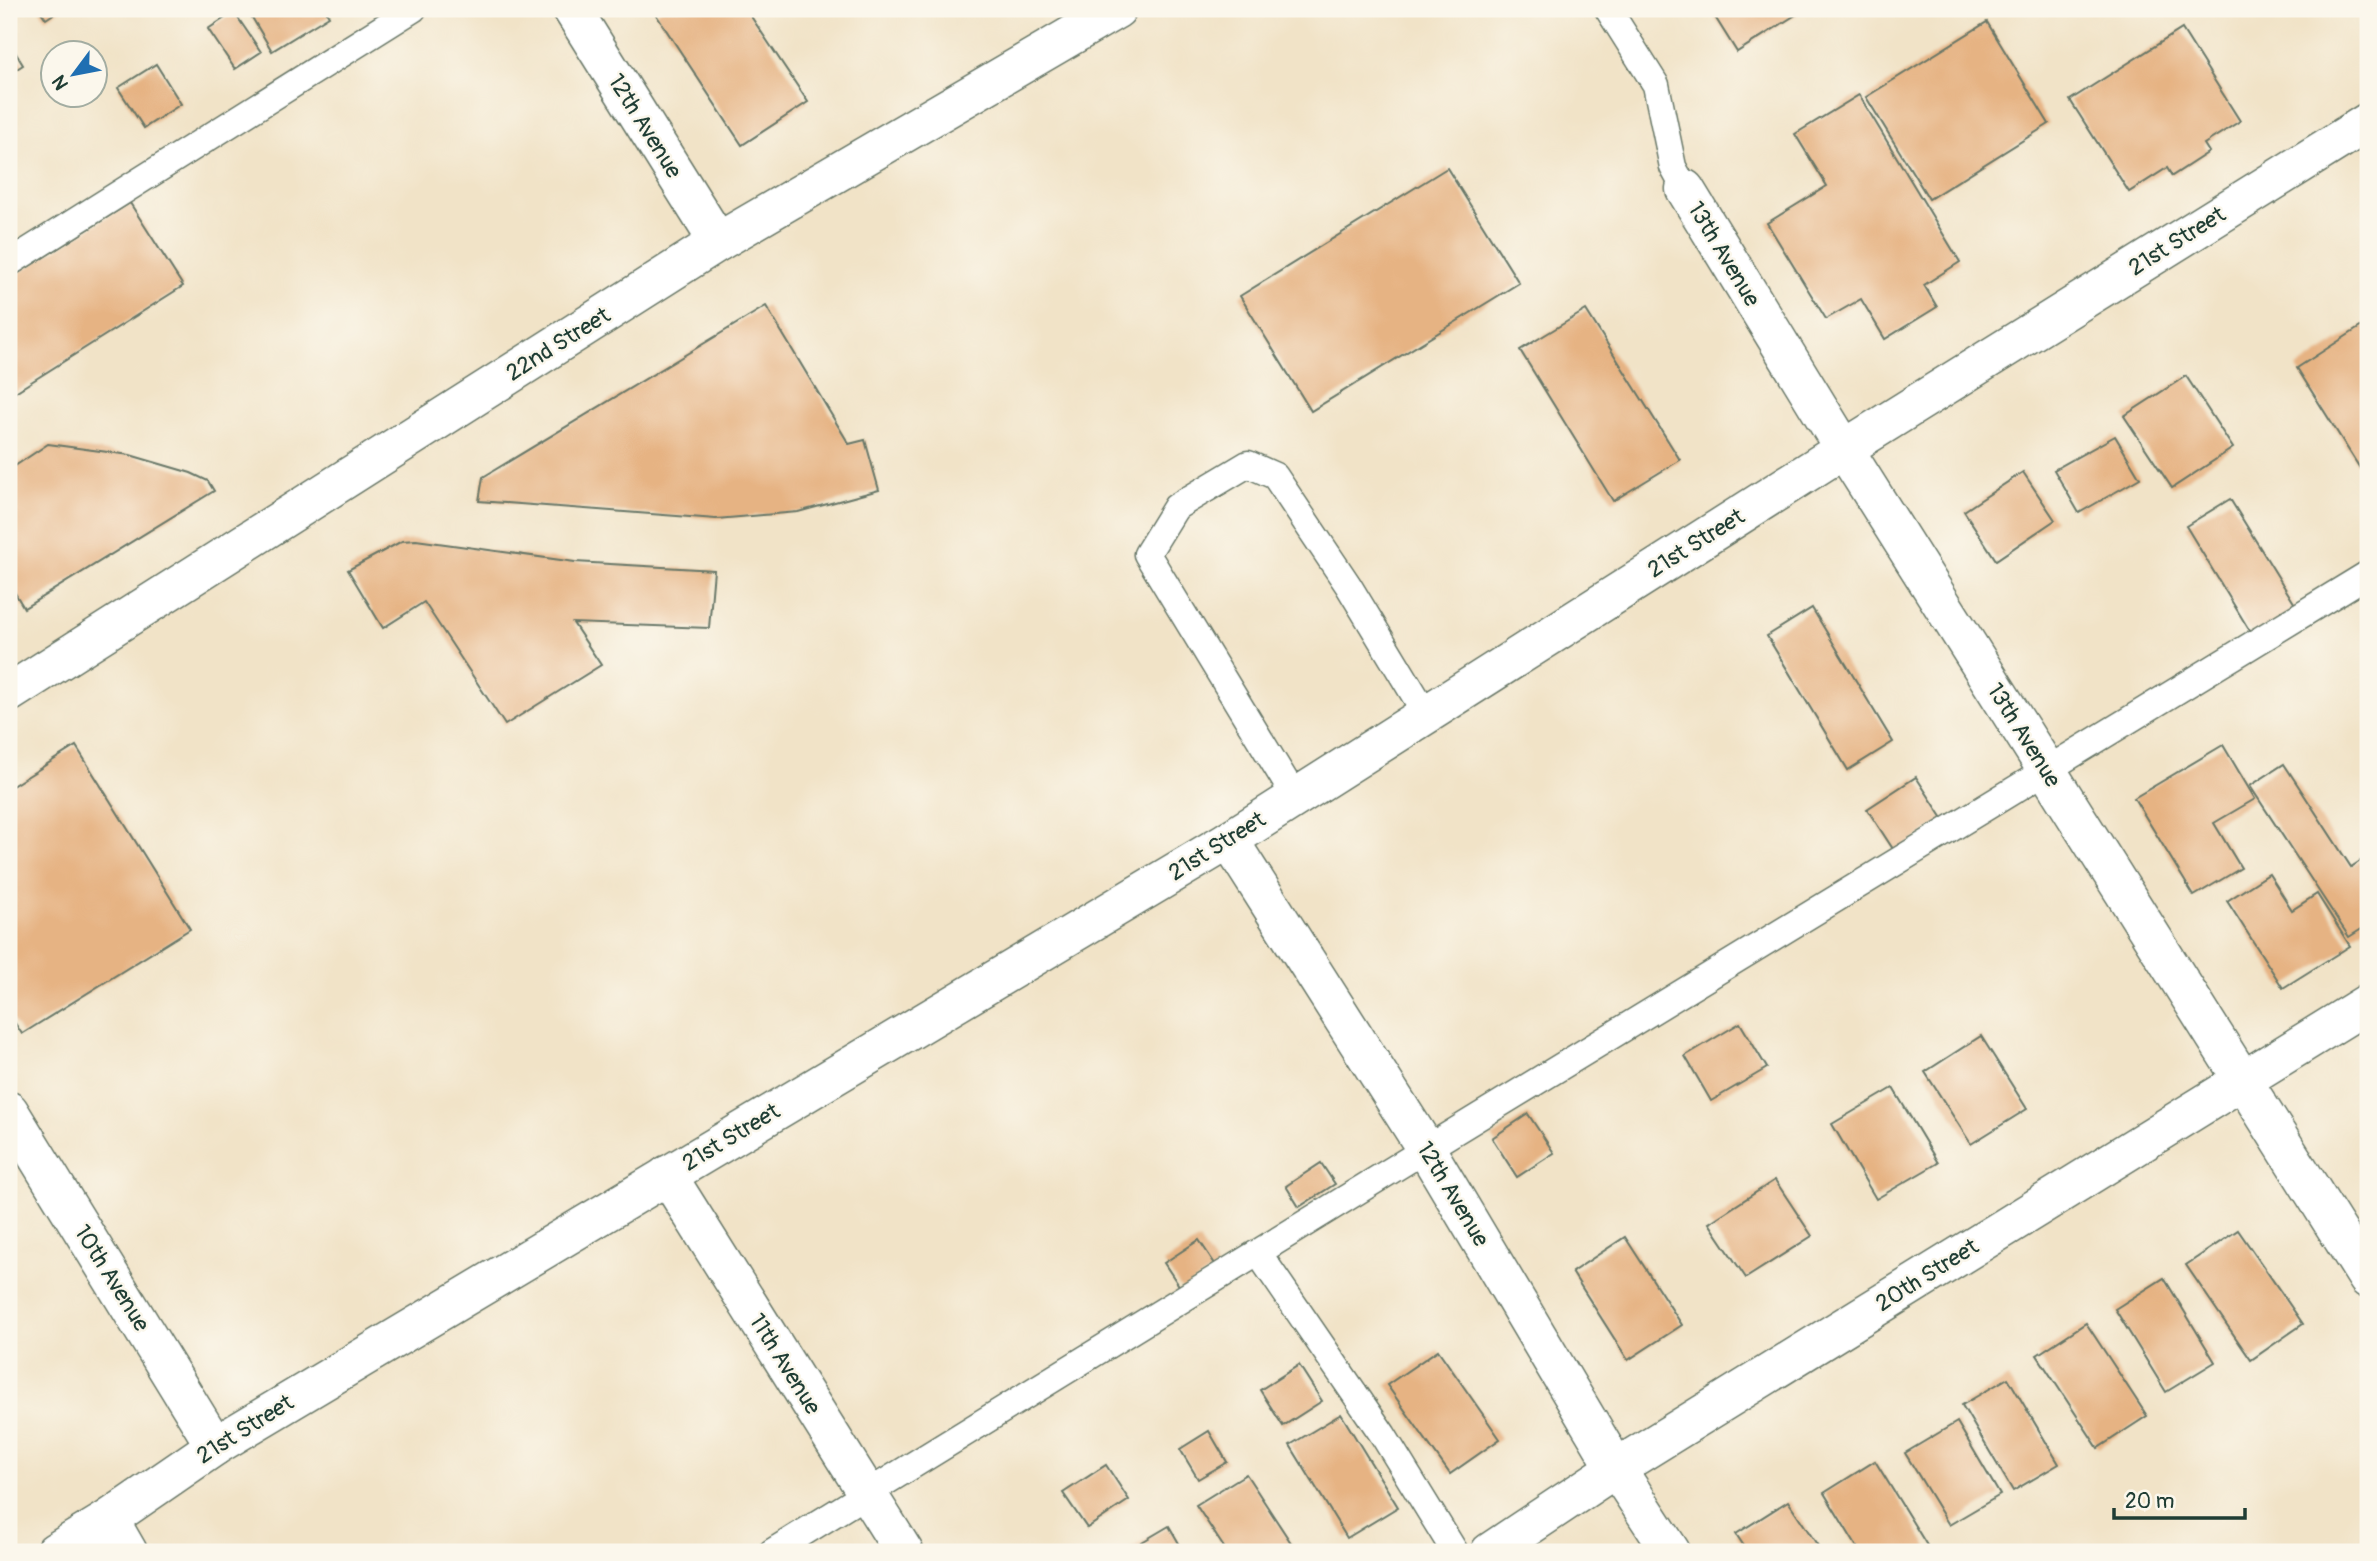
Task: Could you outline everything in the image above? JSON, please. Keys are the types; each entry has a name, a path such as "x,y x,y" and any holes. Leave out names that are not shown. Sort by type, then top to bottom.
{"street":[{"name":"12th Avenue","path":"572,9 718,242"},
{"name":"22nd Street","path":"9,693 718,242 1116,9"},
{"name":"21st Street","path":"55,1552 215,1446 1229,840 1844,449 2368,122"},
{"name":"13th Avenue","path":"1685,188 1844,449 2368,1279"},
{"name":"12th Avenue","path":"1229,840 1426,1149 1616,1468 1671,1552"},
{"name":"20th Street","path":"1490,1552 1616,1468 2368,1003"},
{"name":"10th Avenue","path":"9,1111 215,1446"},
{"name":"11th Avenue","path":"667,1175 904,1552"},
{"path":"108,1519 128,1552"}],"lane":[{"path":"9,263 413,9"},
{"path":"1608,9 1656,86 1673,167 1685,188"},
{"path":"1295,797 1147,554 1176,507 1248,464 1275,476 1348,584 1426,714"},
{"path":"772,1552 2368,574"},
{"path":"1259,1254 1383,1435 1455,1552"}],"building":[{"path":"39,9 61,9 46,19"},
{"path":"247,9 325,9 329,16 272,51"},
{"path":"662,9 746,9 808,102 742,145 655,13"},
{"path":"1710,9 1805,9 1737,52"},
{"path":"234,12 261,52 235,69 208,29"},
{"path":"1987,22 2049,124 1929,199 1866,97"},
{"path":"2182,29 2240,121 2204,144 2209,152 2172,176 2167,168 2129,192 2070,100"},
{"path":"9,42 23,65 9,74"},
{"path":"156,64 181,104 144,128 118,88"},
{"path":"1859,95 1960,262 1924,285 1937,307 1885,339 1861,299 1826,319 1767,223 1827,186 1795,134"},
{"path":"1447,168 1519,283 1311,411 1240,296"},
{"path":"130,203 183,286 9,396 9,279"},
{"path":"766,306 849,444 865,440 879,490 798,512 716,519 479,501 483,477"},
{"path":"1586,310 1680,460 1613,501 1520,350"},
{"path":"2368,322 2368,481 2297,368"},
{"path":"2186,376 2233,448 2172,488 2124,416"},
{"path":"2115,436 2140,478 2079,513 2054,470"},
{"path":"48,444 130,455 191,473 208,481 214,491 24,608 9,583 9,470"},
{"path":"2023,472 2055,520 1996,560 1964,511"},
{"path":"2230,499 2299,611 2254,638 2186,526"},
{"path":"416,540 575,562 714,570 709,628 573,623 601,665 505,725 424,602 383,628 348,570 402,541"},
{"path":"1812,608 1893,742 1848,770 1767,636"},
{"path":"2223,745 2255,799 2214,823 2241,868 2194,896 2134,798"},
{"path":"76,746 190,929 22,1034 9,1014 9,788"},
{"path":"2284,764 2351,867 2368,856 2368,925 2349,937 2250,786"},
{"path":"1916,777 1944,820 1895,852 1867,809"},
{"path":"2269,874 2292,910 2317,894 2350,946 2283,988 2227,901"},
{"path":"1740,1023 1767,1068 1711,1101 1685,1056"},
{"path":"1981,1036 2027,1109 1971,1144 1925,1072"},
{"path":"1893,1088 1938,1163 1876,1199 1832,1124"},
{"path":"1528,1114 1554,1153 1517,1177 1492,1138"},
{"path":"1321,1163 1335,1184 1299,1207 1286,1186"},
{"path":"1775,1180 1812,1236 1746,1278 1709,1223"},
{"path":"2238,1230 2303,1324 2251,1360 2186,1265"},
{"path":"1625,1237 1682,1325 1628,1360 1572,1272"},
{"path":"1199,1240 1217,1267 1182,1290 1164,1263"},
{"path":"2164,1278 2215,1362 2166,1392 2115,1309"},
{"path":"2086,1323 2147,1416 2098,1448 2037,1355"},
{"path":"1438,1350 1500,1439 1450,1474 1387,1385"},
{"path":"1299,1365 1322,1401 1283,1426 1260,1390"},
{"path":"2008,1378 2059,1464 2013,1491 1962,1405"},
{"path":"1341,1414 1398,1507 1347,1538 1290,1445"},
{"path":"1957,1422 2000,1495 1949,1525 1905,1453"},
{"path":"1209,1431 1227,1462 1198,1479 1180,1449"},
{"path":"1875,1461 1931,1552 1860,1552 1824,1493"},
{"path":"1106,1465 1129,1500 1087,1528 1063,1493"},
{"path":"1246,1474 1297,1552 1227,1552 1196,1505"},
{"path":"1788,1501 1822,1552 1748,1552 1736,1534"},
{"path":"1169,1526 1184,1552 1125,1552"}]}
